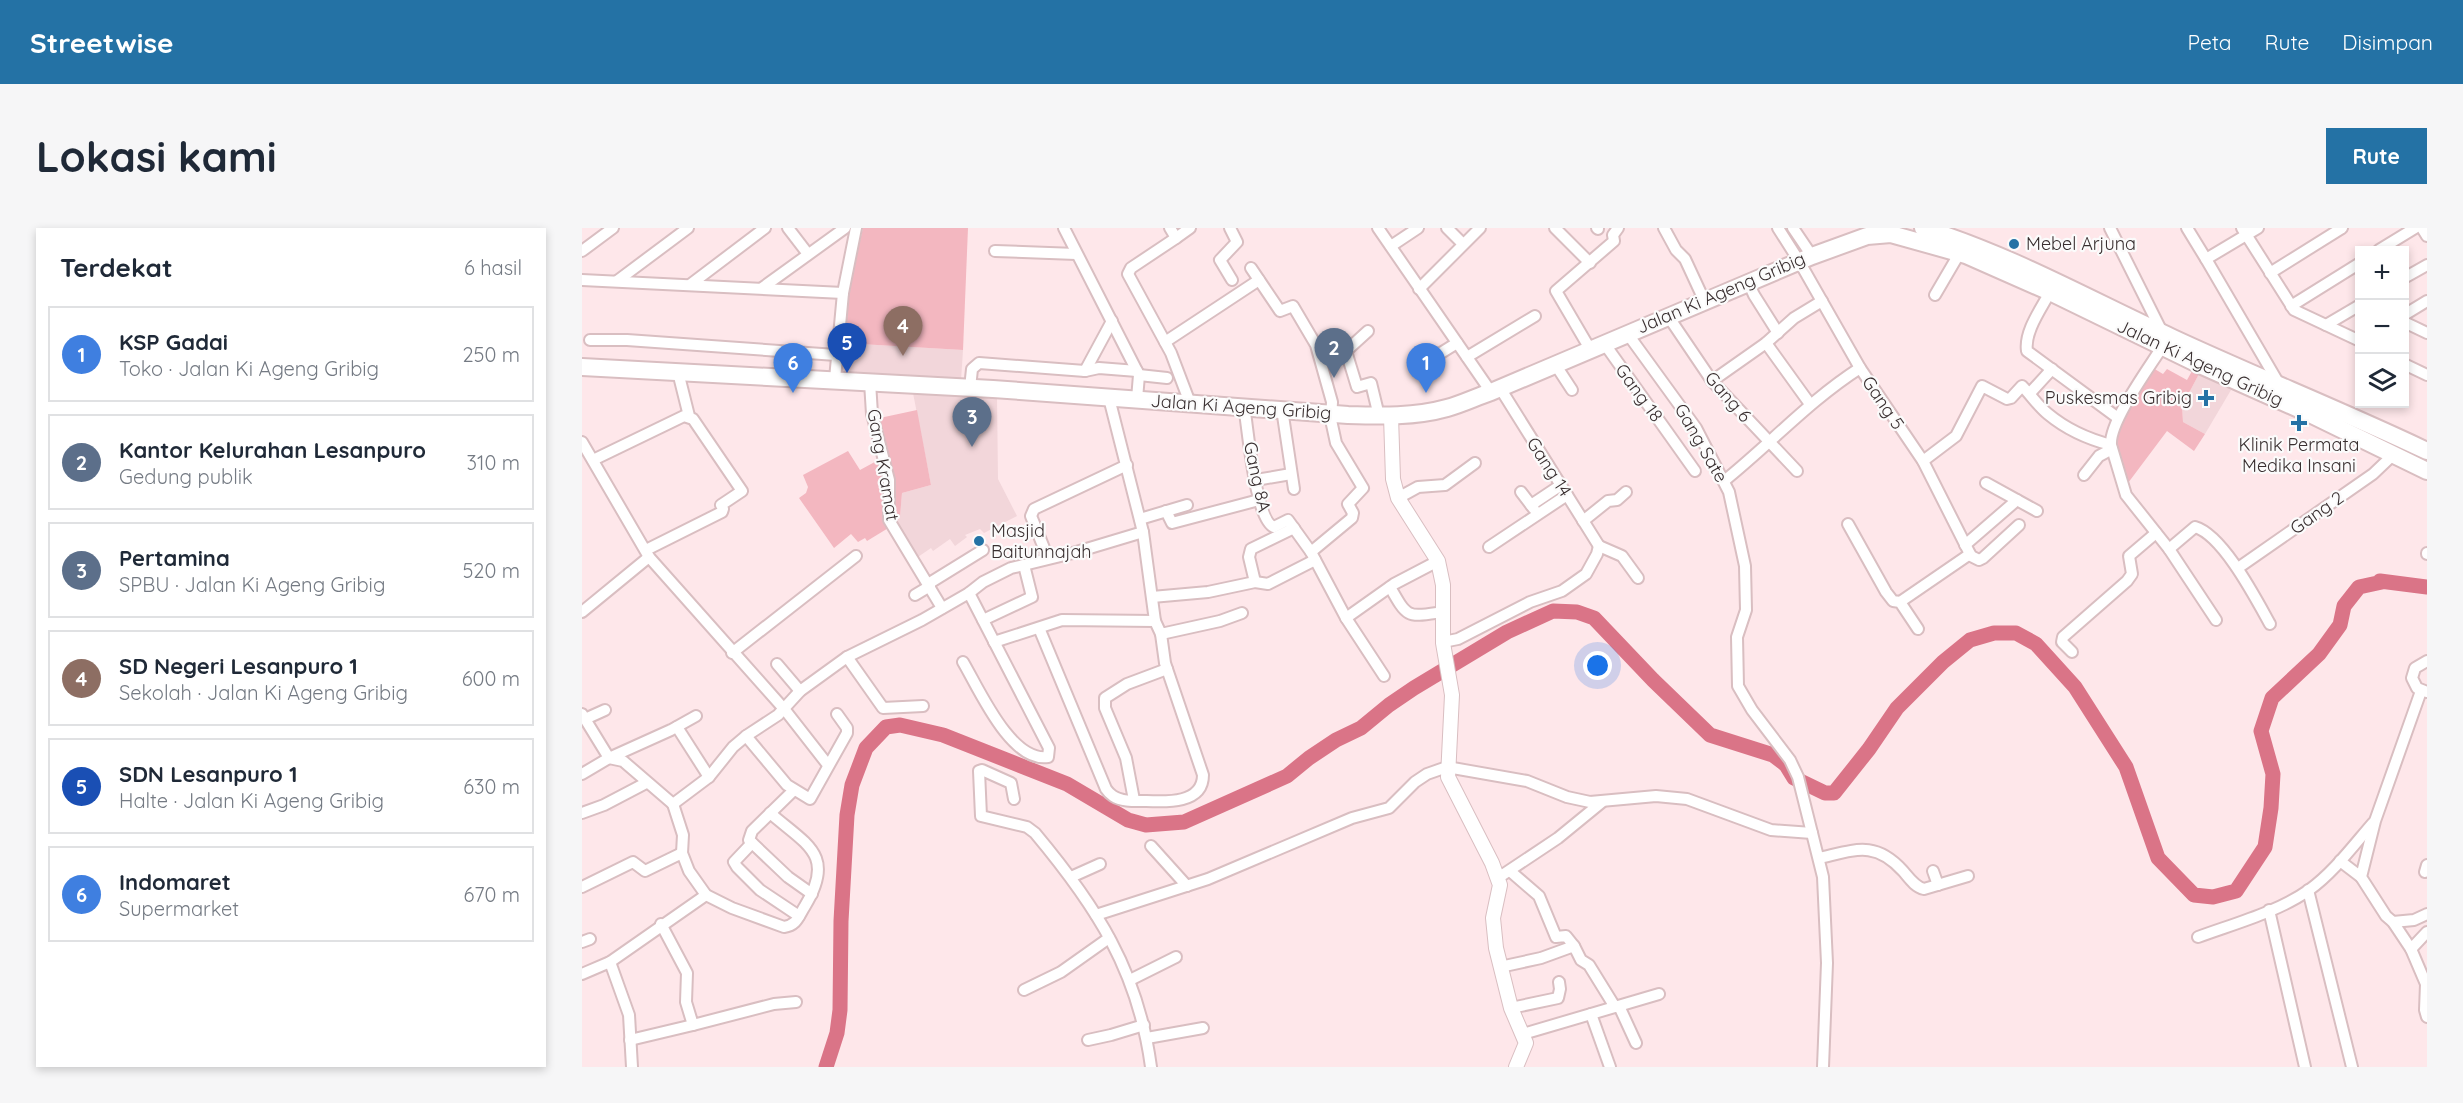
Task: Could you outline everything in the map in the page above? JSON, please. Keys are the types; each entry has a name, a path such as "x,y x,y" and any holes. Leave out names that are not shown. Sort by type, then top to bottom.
{"main road":[{"name":"Jalan Ki Ageng Gribig","path":"1923,228 1961,240 2054,279 2163,340 2394,454 2426,466"},
{"name":"Jalan Ki Ageng Gribig","path":"582,367 835,379 1385,416 1447,408 1496,390 1704,300 1806,258 1880,231 1959,254 2163,340 2279,384 2427,451"}],"street":[{"path":"582,252 613,228"},
{"path":"617,281 688,228"},
{"path":"690,284 765,228"},
{"path":"788,228 808,254"},
{"path":"762,288 845,228"},
{"path":"835,379 843,293 856,228"},
{"path":"1064,228 1138,373 1137,399"},
{"path":"1170,228 1176,238"},
{"path":"1190,228 1129,271 1130,280 1165,342 1190,403"},
{"path":"1230,228 1238,242 1220,260 1232,280"},
{"name":"Gang 14","path":"1378,228 1467,357 1496,390 1561,484 1599,546"},
{"path":"1391,246 1418,228"},
{"path":"1447,228 1462,244"},
{"path":"1419,288 1480,228"},
{"path":"1555,228 1590,263 1614,242 1613,235 1618,228"},
{"path":"1664,228 1676,250 1685,259 1704,300"},
{"path":"1778,228 1806,258"},
{"path":"1793,228 1806,258"},
{"path":"2110,228 2163,340 2118,418 2111,437 2112,447 2126,495 2169,549 2216,620"},
{"path":"2187,228 2279,384"},
{"path":"2206,259 2244,231 2258,228"},
{"path":"2270,273 2342,228"},
{"path":"2386,246 2415,228"},
{"path":"2422,228 2427,236"},
{"path":"2244,231 2291,306 2300,314 2355,339"},
{"path":"995,251 1076,254"},
{"path":"1935,295 1959,254"},
{"name":"Gang 5","path":"1806,258 1822,301 1860,368 1923,461 1967,549"},
{"name":"Gang 18","path":"1590,263 1556,291 1695,471"},
{"path":"2409,275 2427,265"},
{"path":"2291,306 2355,266"},
{"path":"1152,597 1208,592 1255,582 1268,584 1313,556 1354,515 1348,504 1363,488 1336,442 1331,420 1332,402 1316,345 1293,306 1280,311 1251,267"},
{"path":"582,280 843,293"},
{"path":"1165,342 1259,280"},
{"path":"1748,282 1778,333"},
{"path":"2050,292 2032,328 2027,351 2118,418"},
{"path":"1712,381 1766,343 1794,318 1822,301"},
{"path":"2409,312 2427,301"},
{"path":"2325,325 2355,308"},
{"path":"1467,357 1535,316"},
{"name":"Gang 6","path":"1668,316 1712,381 1797,471"},
{"path":"1085,371 1112,321"},
{"path":"2409,324 2427,333"},
{"path":"1368,331 1346,351 1357,387 1371,383 1385,416 1393,479 1398,498 1438,561 1443,585 1443,642 1452,695 1449,781 1492,863 1504,875 1539,896 1556,937 1566,936 1581,960 1589,965 1617,1006 1635,1043"},
{"name":"Gang Sate","path":"1627,333 1696,428 1729,492 1745,566 1746,610 1737,638 1738,686 1752,710 1790,760 1797,777 1819,858 1825,891 1827,963 1823,1067"},
{"path":"590,340 627,340 836,355"},
{"path":"1423,364 1457,343"},
{"path":"1766,343 1810,404"},
{"path":"970,388 972,369 978,363 1085,371 1099,368 1167,378"},
{"path":"1555,364 1572,390"},
{"path":"2409,366 2427,375"},
{"path":"1724,481 1834,384 1860,368"},
{"path":"2030,393 2052,369"},
{"path":"582,612 647,554 722,512 721,505 742,491 689,416 678,372"},
{"name":"Gang Kramat","path":"870,382 872,414 889,480 889,520 942,608"},
{"path":"1923,461 1956,436 1981,387 2007,399 2012,398 2021,386 2030,393 2046,413 2065,426 2087,438 2112,447"},
{"path":"1039,628 1106,789 1113,796 1134,801 1176,802 1187,798 1200,786 1203,781 1179,699 1167,669 1161,634 1155,621 1143,532 1109,398"},
{"name":"Gang 8A","path":"1244,406 1258,500 1266,521 1271,527 1291,524"},
{"path":"1282,409 1294,489"},
{"path":"593,460 684,416 689,416"},
{"path":"582,442 647,554 732,653 785,710 828,765"},
{"path":"2084,475 2099,456 2112,447"},
{"name":"Gang 2","path":"2238,568 2373,474 2394,454"},
{"path":"1398,498 1418,487 1442,487 1475,463"},
{"path":"1048,558 1031,516 1034,509 1127,465"},
{"path":"1256,480 1292,474"},
{"path":"1986,483 2037,511"},
{"path":"1531,505 1561,484"},
{"path":"1521,492 1538,514"},
{"path":"1583,520 1608,501 1616,500 1626,492"},
{"path":"1489,547 1567,495"},
{"path":"1166,511 1172,523 1258,500"},
{"path":"1848,524 1886,592 1893,601 1900,602 1967,549 2017,500"},
{"path":"1140,519 1187,505"},
{"path":"1255,582 1249,557 1251,549 1291,524 1313,556 1346,618 1384,676"},
{"path":"1967,549 1976,560 1983,558 2019,525"},
{"path":"2169,549 2197,527 2213,540 2238,568 2270,624"},
{"path":"673,804 709,777 733,747 746,736 785,710 801,691 847,657 922,620 969,593 983,582 1024,565 1143,532"},
{"path":"2072,652 2062,642 2063,638 2127,581 2132,571 2128,557 2156,533"},
{"path":"1443,642 1458,639 1530,602 1562,591 1586,574 1599,546 1622,556 1638,578"},
{"path":"915,596 983,550"},
{"path":"732,653 856,556"},
{"path":"1346,618 1390,587 1438,561"},
{"path":"983,620 1032,597 1024,565"},
{"path":"1390,587 1403,609 1410,614 1418,616 1443,612"},
{"path":"963,662 1010,739 1035,756 1048,757 1049,748 969,593"},
{"path":"1900,602 1918,629"},
{"path":"1161,634 1216,622 1242,613"},
{"path":"994,642 1062,620 1155,621"},
{"path":"847,657 883,708 922,706"},
{"path":"2361,877 2375,821 2424,691 2414,683 2412,673 2418,664 2427,661"},
{"path":"777,664 801,691"},
{"path":"1134,801 1126,758 1105,708 1105,698 1127,684 1167,669"},
{"path":"604,710 583,717 609,758 623,761 673,804 682,835 682,853 689,871 706,895 732,908 784,927 792,926 812,894 818,878 815,853 770,813"},
{"path":"746,736 778,776 807,799 813,798 828,765 847,733 847,728 837,714"},
{"path":"582,774 609,758 696,716"},
{"path":"677,727 709,777"},
{"path":"1096,915 1187,886 1352,818 1389,808 1414,782 1448,762 1527,781 1575,800 1602,802 1670,796 1687,799 1771,830 1812,832"},
{"path":"1014,799 1011,783 982,770 979,771 981,816 1028,827 1071,877 1096,915 1130,980 1144,1025 1151,1067"},
{"path":"582,813 604,805 646,783"},
{"path":"794,790 750,834 749,840 788,877 812,894"},
{"path":"1516,1067 1525,1048 1523,1034 1511,1008 1500,967 1493,918 1504,875 1558,838 1602,802"},
{"path":"2198,937 2269,910 2308,890 2340,861 2375,821"},
{"path":"752,843 736,858 734,862 737,867 760,890 799,916"},
{"path":"1151,846 1187,886"},
{"path":"1819,858 1857,850 1878,852 1889,856 1919,888 1928,889 1968,876"},
{"path":"582,887 633,862 645,871 682,853"},
{"path":"2340,861 2361,877 2411,949 2427,984 2425,1010 2427,1017"},
{"path":"1071,877 1100,864"},
{"path":"1933,871 1938,885"},
{"path":"2308,890 2352,1067"},
{"path":"582,974 610,962 661,924 706,895"},
{"path":"2269,910 2305,1067"},
{"path":"2393,922 2414,920 2427,914"},
{"path":"2411,949 2425,933 2414,920"},
{"path":"661,924 687,973 686,1002 693,1025"},
{"path":"1024,990 1062,972 1109,938"},
{"path":"1500,967 1540,958 1574,946"},
{"path":"1130,980 1176,957"},
{"path":"610,962 629,1015 632,1067"},
{"path":"1511,1008 1558,998 1559,982"},
{"path":"1523,1034 1659,994"},
{"path":"630,1040 774,1004 796,1002"},
{"path":"1591,1014 1610,1067"},
{"path":"1088,1040 1144,1025"},
{"path":"1147,1038 1203,1028"}],"shaded area":[{"path":"863,228 968,228 963,350 843,343 847,294"},
{"path":"843,343 963,350 961,381 842,371"},
{"path":"2153,368 2163,374 2167,369 2187,380 2192,371 2199,374 2182,406 2183,422 2205,434 2194,451 2167,431 2128,483 2115,439 2124,414"},
{"name":"Puskesmas Gribig","path":"2199,374 2231,390 2205,434 2183,422 2182,406"},
{"path":"913,393 997,396 998,479 1017,516 984,533 980,529 965,535 967,537 955,546 950,539 933,551 931,548 915,559 894,525 900,517 902,493 931,485"},
{"path":"917,410 931,485 902,493 900,517 894,525 875,419"},
{"path":"848,451 860,470 882,458 890,527 867,541 865,538 858,542 851,534 834,548 799,498 806,493 808,487 803,475"}],"waterway":[{"path":"826,1067 837,1033 840,1010 841,921 847,815 852,785 866,748 886,727 900,725 943,735 1067,784 1128,820 1146,825 1184,822 1287,776 1336,740 1361,728 1414,688 1507,632 1553,611 1577,612 1594,618 1710,735 1773,755 1786,765 1794,778 1825,793 1834,793 1869,749 1897,708 1943,662 1970,640 1994,633 2016,633 2036,644 2075,687 2126,767 2158,858 2194,895 2213,897 2236,891 2265,847 2273,774 2261,731 2272,698 2319,654 2340,625 2344,606 2359,587 2382,582 2380,581 2427,587"}],"place":[{"name":"Mebel Arjuna","path":"2014,244"},
{"name":"SD Negeri Lesanpuro 1","path":"903,356"},
{"name":"SDN Lesanpuro 1","path":"847,373"},
{"name":"Kantor Kelurahan Lesanpuro","path":"1334,378"},
{"name":"Indomaret","path":"793,393"},
{"name":"KSP Gadai","path":"1426,393"},
{"name":"Puskesmas Gribig","path":"2206,398"},
{"name":"Klinik Permata Medika Insani","path":"2299,423"},
{"name":"Pertamina","path":"972,447"},
{"name":"Masjid Baitunnajah","path":"979,541"}]}
